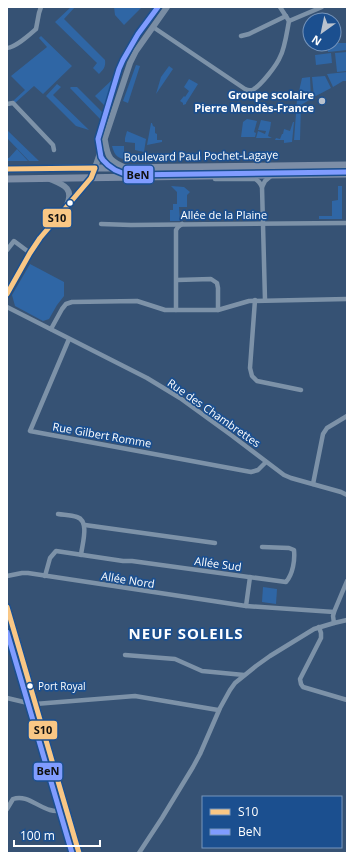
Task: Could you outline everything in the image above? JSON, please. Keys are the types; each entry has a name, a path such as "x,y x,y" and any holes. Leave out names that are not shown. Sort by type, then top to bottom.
{"main road":[{"path":"7,294 40,238 91,178 130,63 167,7"},
{"path":"105,140 108,156 113,162 127,168"},
{"name":"Boulevard Paul Pochet-Lagaye","path":"7,169 347,165"},
{"name":"Boulevard Paul Pochet-Lagaye","path":"7,179 347,174"},
{"path":"48,179 62,184 68,189 69,199 66,208"},
{"path":"7,607 79,853"}],"street":[{"path":"7,48 16,45 36,29 38,13 41,7"},
{"path":"153,27 245,90 250,90 257,87 274,68 281,57 288,18 280,7"},
{"path":"241,36 322,7"},
{"path":"7,104 14,103 53,145 54,150"},
{"path":"262,187 265,181 272,174"},
{"path":"199,176 217,179 255,179 258,180 262,187 265,300"},
{"name":"Allée de la Plaine","path":"100,224 347,223"},
{"path":"176,310 176,230 182,224"},
{"path":"7,250 14,241 30,253"},
{"path":"177,280 211,280 217,283 218,310"},
{"path":"51,329 62,309 66,304 72,302 137,301 165,310 218,310 255,300 347,299"},
{"path":"255,300 250,368 252,376 257,381 302,390"},
{"name":"Rue des Chambrettes","path":"7,307 147,378 180,398 284,475 347,495"},
{"name":"Rue Gilbert Romme","path":"69,339 30,431 251,472 258,470 266,462"},
{"path":"313,484 322,434 327,428 347,416"},
{"name":"Allée Sud","path":"58,514 78,517 83,520 85,526 215,543"},
{"path":"81,555 85,526"},
{"name":"Allée Sud","path":"45,576 50,558 56,551 286,582 290,578 292,572 294,550 289,548 262,547"},
{"name":"Allée Nord","path":"7,576 22,573 246,606 334,612"},
{"path":"246,606 250,577"},
{"path":"334,623 334,612 347,581"},
{"path":"139,853 197,760 218,710 235,683 270,656 314,629 347,620"},
{"path":"319,627 321,634 320,638 300,679 300,684 303,687 347,700"},
{"path":"125,655 175,659 202,671 244,675"},
{"path":"7,698 28,704 35,704 135,696 218,710"},
{"path":"7,809 13,799 21,797 56,812 66,810"}],"shaded area":[{"path":"71,7 75,7 64,19 105,60 105,66 99,74 93,68 97,63 55,22"},
{"path":"114,7 142,7 124,25 115,15"},
{"path":"41,36 72,66 43,94 34,86 15,103 13,101 25,90 11,76 47,47 39,38"},
{"path":"342,43 347,43 347,50 342,51"},
{"path":"347,52 347,71 337,72 335,53"},
{"path":"331,53 332,63 316,65 315,55"},
{"path":"136,65 140,66 128,103 123,101"},
{"path":"169,66 173,69 156,94 161,77"},
{"path":"347,72 347,81 343,81 333,87 327,74"},
{"path":"325,76 331,88 314,97 312,77"},
{"path":"310,77 311,99 301,105 300,140 294,140 297,100 302,78"},
{"path":"114,78 105,106 95,96"},
{"path":"189,79 198,84 186,104 183,105 180,101 189,91 184,87"},
{"path":"57,84 61,87 53,95 89,130 76,126 46,96"},
{"path":"77,87 106,116 104,124 70,88"},
{"path":"247,119 257,121 254,132 256,133 255,137 241,137 243,122"},
{"path":"261,120 271,122 268,136 272,138 256,138 258,131 265,134 266,131 258,130"},
{"path":"293,122 292,142 284,143 284,140 275,140 276,138 280,139 284,129 290,131"},
{"path":"151,123 155,127 157,140 162,140 162,142 147,145"},
{"path":"7,130 39,161 29,161 7,138"},
{"path":"127,131 146,139 144,152 135,150 135,143 125,142"},
{"path":"112,146 124,146 124,159 119,158 116,155"},
{"path":"17,149 28,161 7,161 7,158 9,158"},
{"path":"171,186 184,187 190,192 187,195 187,207 179,207 180,221 170,221 170,210 173,210 173,204 177,204 177,192"},
{"path":"338,186 342,186 342,219 319,219 319,216 332,216 332,201 338,200"},
{"path":"30,264 64,282 64,296 49,319 43,321 15,306 12,295"},
{"path":"263,587 277,589 276,604 262,602"}],"transit line":[{"name":"BeN","path":"158,7 138,34 119,69 98,139 101,157 108,165 127,175 347,172"},
{"name":"S10","path":"7,169 95,168 91,178 40,238 7,294"},
{"name":"S10","path":"7,607 79,853"},
{"name":"BeN","path":"7,632 72,853"}],"place":[{"name":"Groupe scolaire Pierre Mendès-France","path":"322,101"},
{"name":"Port Royal","path":"30,686"}],"district":[{"name":"NEUF SOLEILS","path":"186,634"}]}
